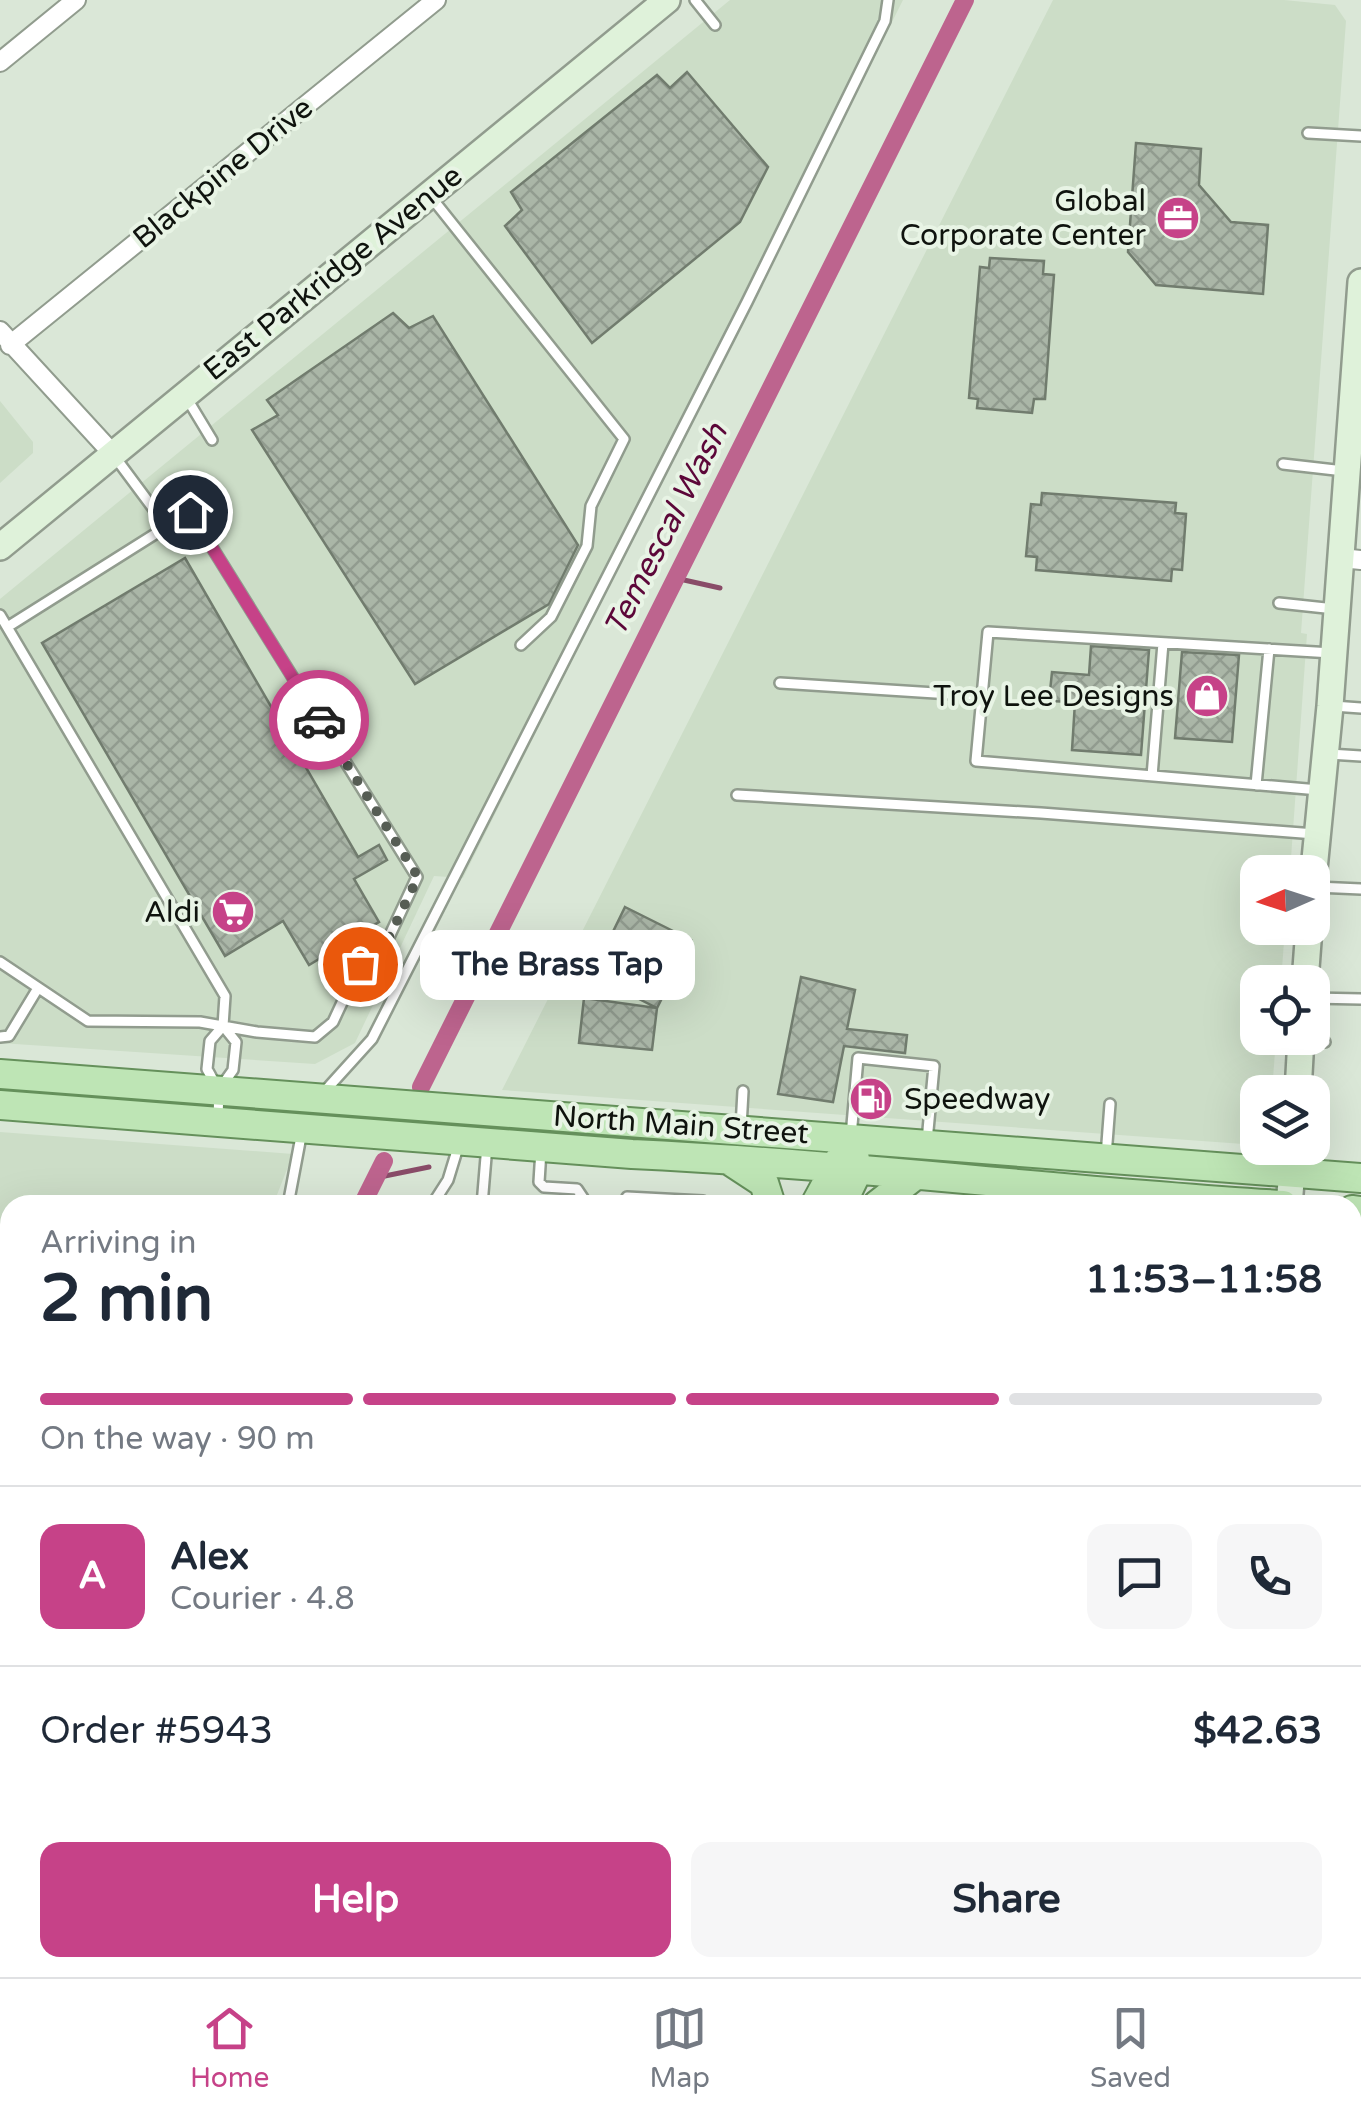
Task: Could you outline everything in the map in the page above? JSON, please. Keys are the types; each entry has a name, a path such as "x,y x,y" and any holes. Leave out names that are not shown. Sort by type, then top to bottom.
{"main road":[{"name":"East Parkridge Avenue","path":"0,548 667,0"},
{"path":"1316,855 1338,609 1351,559 1347,471 1360,297"},
{"name":"North Main Street","path":"0,1074 1106,1158 1240,1159"},
{"name":"North Main Street","path":"0,1106 726,1158 1127,1195"},
{"path":"842,1195 851,1138"},
{"path":"726,1158 764,1183 768,1195"},
{"path":"1288,1195 1292,1165"},
{"name":"North Main Street","path":"1312,1165 1361,1178"},
{"path":"825,1195 846,1171"},
{"path":"889,1195 913,1176"}],"street":[{"path":"0,62 76,0"},
{"name":"Blackpine Drive","path":"5,338 423,4"},
{"path":"5,338 113,454"}],"lane":[{"path":"695,0 715,25"},
{"path":"322,1098 372,1039 408,971 747,302 884,21 888,0"},
{"path":"1308,132 1361,136"},
{"path":"430,195 624,438 591,506 587,546 551,617 520,644"},
{"path":"185,395 212,440"},
{"path":"113,454 167,526"},
{"path":"1282,464 1347,471"},
{"path":"0,962 88,1021 200,1022 315,1037 333,1022 360,964 382,952 418,877 190,512 8,626"},
{"path":"1279,604 1338,609"},
{"path":"0,616 225,996 223,1026 210,1041 207,1069 219,1091 218,1120"},
{"path":"1322,790 976,761 988,632 1334,653"},
{"path":"1152,776 1163,643"},
{"path":"1256,785 1270,650"},
{"path":"780,684 982,696"},
{"path":"1330,706 1361,708"},
{"path":"1326,754 1361,756"},
{"path":"736,796 1041,813 1318,835"},
{"path":"1330,888 1361,889"},
{"path":"0,1037 9,1036 38,988"},
{"path":"1330,998 1361,999"},
{"path":"219,1091 233,1070 236,1042 223,1026"},
{"path":"851,1138 858,1058 934,1066 927,1144"},
{"path":"741,1130 743,1091"},
{"path":"1106,1158 1110,1104"},
{"path":"291,1195 313,1129"},
{"path":"438,1195 472,1141"},
{"path":"472,1141 480,1195"},
{"path":"541,1147 539,1182 544,1187 576,1190 580,1195"}],"shaded area":[{"path":"730,0 903,0 463,878 434,876 355,1043 315,1064 0,1043 0,599"},
{"path":"1053,0 1284,0 1335,5 1346,21 1301,633 1307,634 1291,855 1240,855 1240,945 1284,945 1282,965 1240,965 1240,1055 1275,1055 1273,1075 1240,1075 1240,1144 502,1090"},
{"path":"0,401 33,442 33,453 0,483"},
{"path":"0,1132 293,1154 277,1195 0,1195"}],"building":[{"path":"687,72 768,167 740,222 592,343 505,226 522,210 511,192 657,75 670,88"},
{"name":"Global Corporate Center","path":"1136,143 1201,149 1199,185 1231,222 1268,225 1263,294 1156,285 1128,252"},
{"path":"990,258 1044,261 1043,274 1054,275 1045,399 1034,399 1032,413 977,408 978,399 969,398 980,267 989,268"},
{"path":"393,313 409,328 433,316 578,545 549,604 415,684 252,430 278,415 267,400"},
{"path":"1042,493 1176,503 1175,513 1186,514 1182,570 1172,569 1171,581 1036,570 1037,557 1026,556 1031,504 1041,505"},
{"path":"185,558 273,710 296,697 306,715 283,728 358,857 379,845 387,860 354,879 379,922 364,931 366,935 309,965 283,921 225,956 42,643"},
{"path":"1091,646 1149,650 1141,755 1072,750 1075,702 1049,701 1052,672 1089,675"},
{"name":"Troy Lee Designs","path":"1182,652 1239,655 1232,742 1175,738"},
{"path":"625,907 691,940 657,1008 592,975"},
{"path":"801,977 855,990 847,1029 907,1035 905,1053 844,1046 833,1102 778,1094"},
{"path":"584,998 657,1008 652,1050 579,1043"}],"waterway":[{"name":"Temescal Wash","path":"421,1087 965,0"},
{"path":"675,578 720,588"},
{"name":"Temescal Wash","path":"367,1195 384,1161"},
{"path":"375,1178 429,1167"}],"way so far":[{"path":"319,720 418,877 382,952 360,964"}],"place":[{"name":"Global Corporate Center","path":"1178,218"},
{"name":"Troy Lee Designs","path":"1207,696"},
{"name":"Aldi","path":"233,912"},
{"name":"The Brass Tap","path":"360,964"},
{"name":"Speedway","path":"871,1099"}],"route":[{"path":"190,512 319,720"}]}
